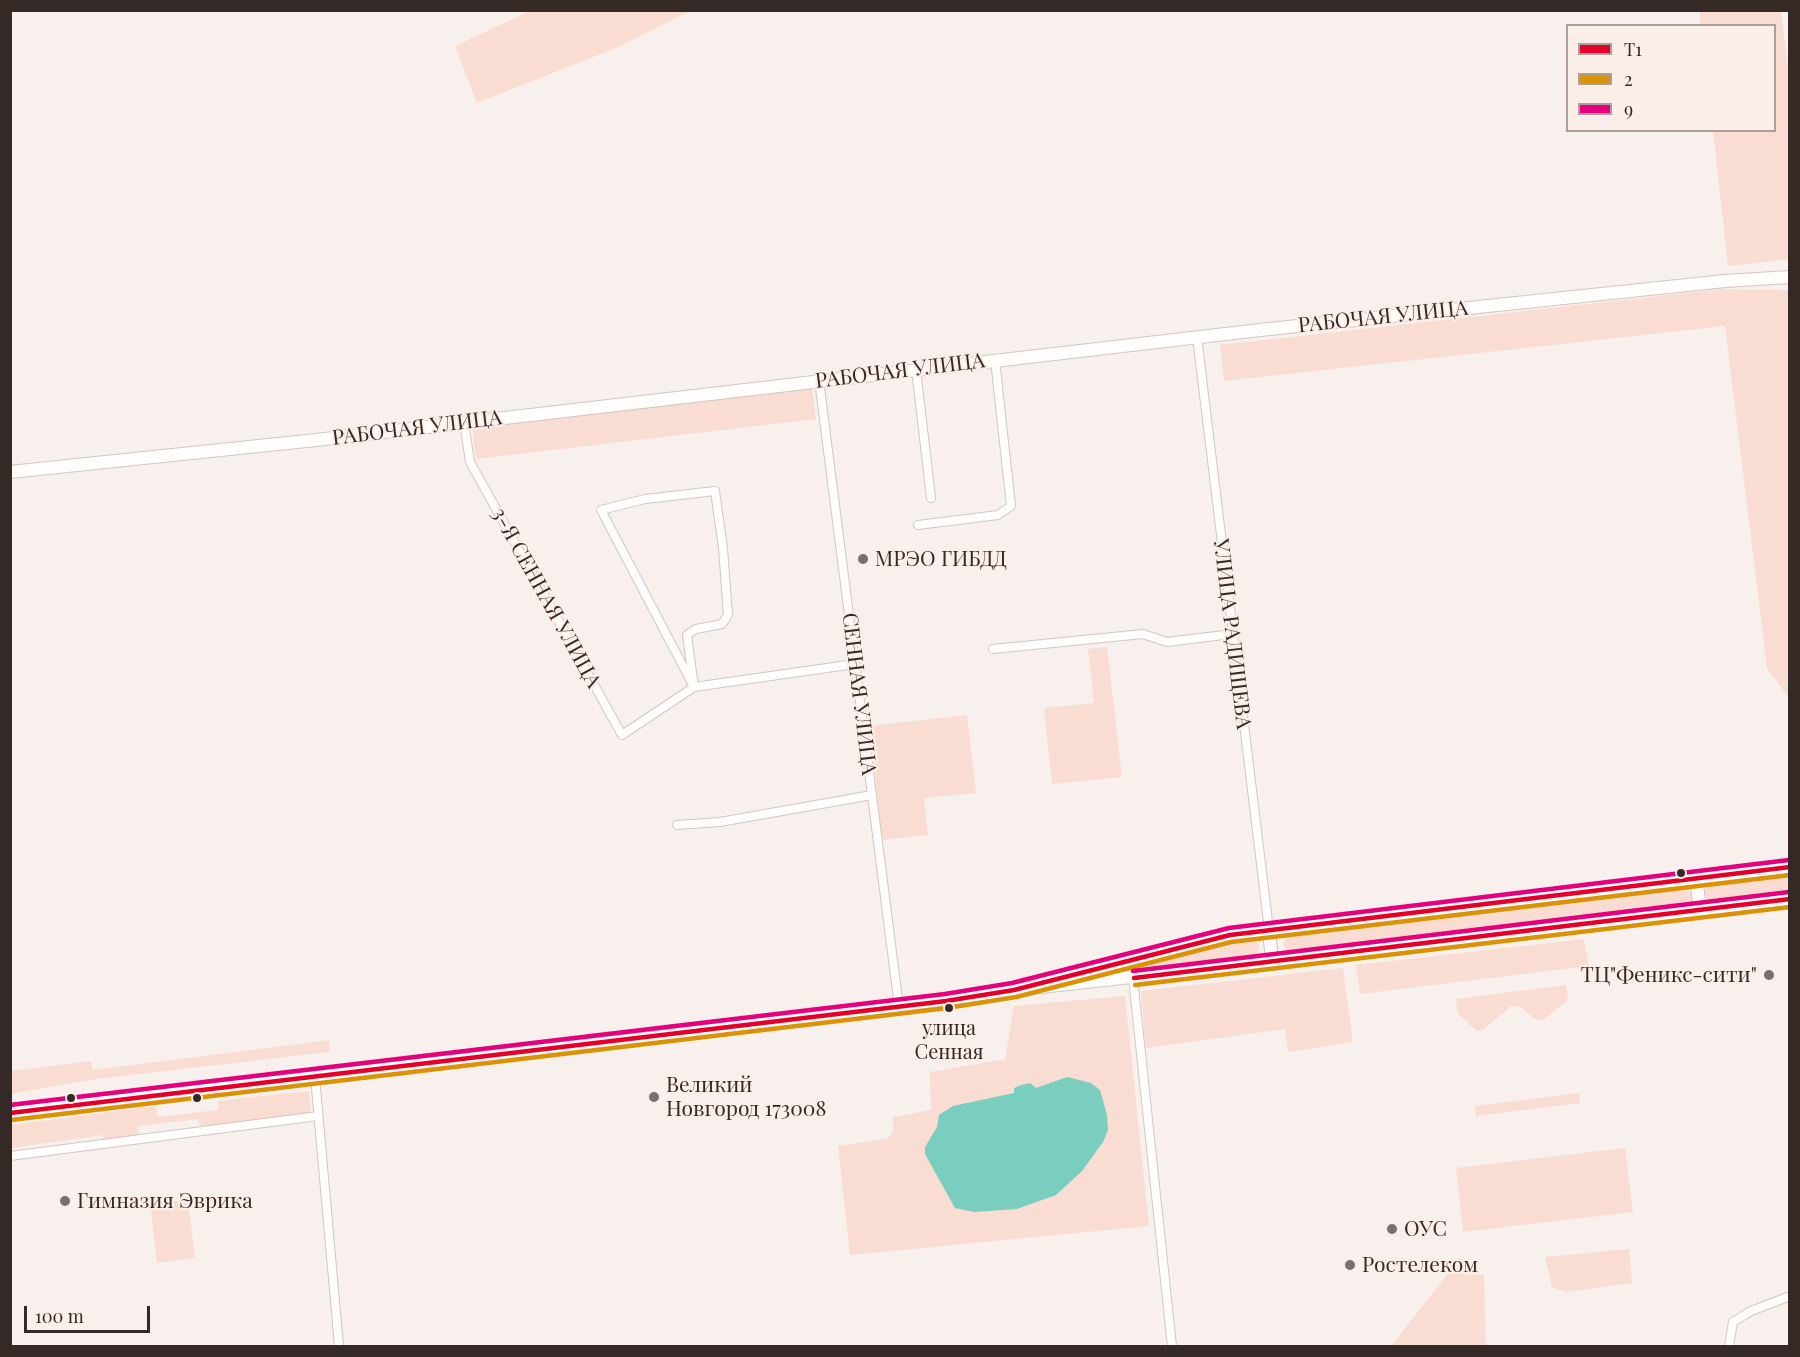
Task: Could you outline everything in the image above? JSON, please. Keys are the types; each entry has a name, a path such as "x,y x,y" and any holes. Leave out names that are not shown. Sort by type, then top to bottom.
{"main road":[{"name":"РАБОЧАЯ УЛИЦА","path":"10,472 1197,337 1725,280 1790,277"},
{"path":"1014,990 1230,935 1790,867"},
{"path":"1696,878 1700,909"},
{"path":"10,1113 899,1007 1014,990 1272,962 1790,899"},
{"path":"1269,930 1272,962"}],"street":[{"name":"УЛИЦА РАДИЩЕВА","path":"1197,337 1269,930"},
{"path":"918,525 999,515 1011,506 995,360"},
{"path":"916,369 931,498"},
{"name":"СЕННАЯ УЛИЦА","path":"819,380 899,1007"},
{"name":"3-Я СЕННАЯ УЛИЦА","path":"464,422 470,462 622,735 694,687"},
{"path":"715,491 723,548 728,615 722,624 696,628 687,635 694,687 601,510 645,499 715,491"},
{"path":"993,649 1143,634 1167,642 1232,634"},
{"path":"694,687 855,664"},
{"path":"677,825 720,822 872,795"},
{"path":"1132,978 1172,1347"},
{"path":"315,1077 339,1347"},
{"path":"10,1156 318,1116"},
{"path":"1729,1347 1733,1322 1751,1311 1790,1296"}],"shaded area":[{"path":"532,10 690,11 616,48 477,103 455,46"},
{"path":"1699,11 1781,11 1790,84 1789,259 1728,266 1713,132 1776,132 1776,24 1701,24"},
{"path":"1721,289 1789,290 1789,698 1767,668 1725,326 1224,381 1220,345"},
{"path":"812,388 816,419 476,459 472,427"},
{"path":"1107,647 1122,777 1052,784 1044,708 1094,703 1088,649"},
{"path":"967,715 976,793 924,798 928,835 882,840 870,726"},
{"path":"1789,872 1789,895 1710,904 1704,893 1709,882"},
{"path":"1687,885 1693,896 1690,908 1292,956 1283,944 1289,932"},
{"path":"1251,938 1259,944 1258,957 1076,980 1223,942"},
{"path":"1584,939 1589,966 1360,994 1356,965"},
{"path":"1343,968 1353,1042 1288,1052 1285,1029 1146,1048 1141,991"},
{"path":"1566,985 1568,1000 1543,1020 1535,1019 1520,1007 1511,1006 1483,1030 1477,1031 1458,1014 1456,999"},
{"path":"1125,996 1149,1226 850,1255 838,1146 888,1138 893,1132 893,1117 931,1110 930,1072 1005,1059 1014,1006"},
{"path":"330,1040 329,1052 96,1079 11,1094 11,1071 91,1061 93,1070"},
{"path":"309,1091 311,1115 200,1129 199,1119 138,1126 139,1136 104,1140 103,1135 11,1148 10,1125 156,1106 157,1117 218,1110 218,1101"},
{"path":"1579,1093 1580,1103 1476,1116 1475,1106"},
{"path":"1625,1148 1633,1212 1463,1232 1456,1168"},
{"path":"188,1200 195,1258 157,1263 150,1204"},
{"path":"1629,1249 1632,1283 1566,1292 1552,1287 1545,1257"},
{"path":"1460,1258 1463,1274 1484,1275 1486,1346 1391,1346"}],"water":[{"path":"1067,1077 1091,1083 1100,1090 1107,1115 1108,1130 1103,1142 1082,1171 1056,1195 1017,1209 974,1212 955,1208 925,1154 925,1147 937,1127 939,1115 953,1106 1014,1093 1014,1088 1021,1085 1030,1083 1036,1088"}],"transit line":[{"name":"9","path":"10,1105 945,994 1012,983 1229,928 1789,860"},
{"name":"Т1","path":"10,1113 946,1001 1014,990 1230,935 1790,867"},
{"name":"2","path":"11,1120 947,1008 1016,997 1231,942 1790,875"},
{"name":"9","path":"1133,971 1789,892"},
{"name":"Т1","path":"1134,978 1790,899"},
{"name":"2","path":"1135,985 1790,907"}],"place":[{"name":"МРЭО ГИБДД","path":"863,559"},
{"name":"ТЦ\"Феникс-сити\"","path":"1769,975"},
{"name":"улица Сенная","path":"949,1008"},
{"name":"Великий Новгород 173008","path":"654,1097"},
{"name":"Гимназия Эврика","path":"65,1201"},
{"name":"ОУС","path":"1392,1229"},
{"name":"Ростелеком","path":"1350,1265"}]}
